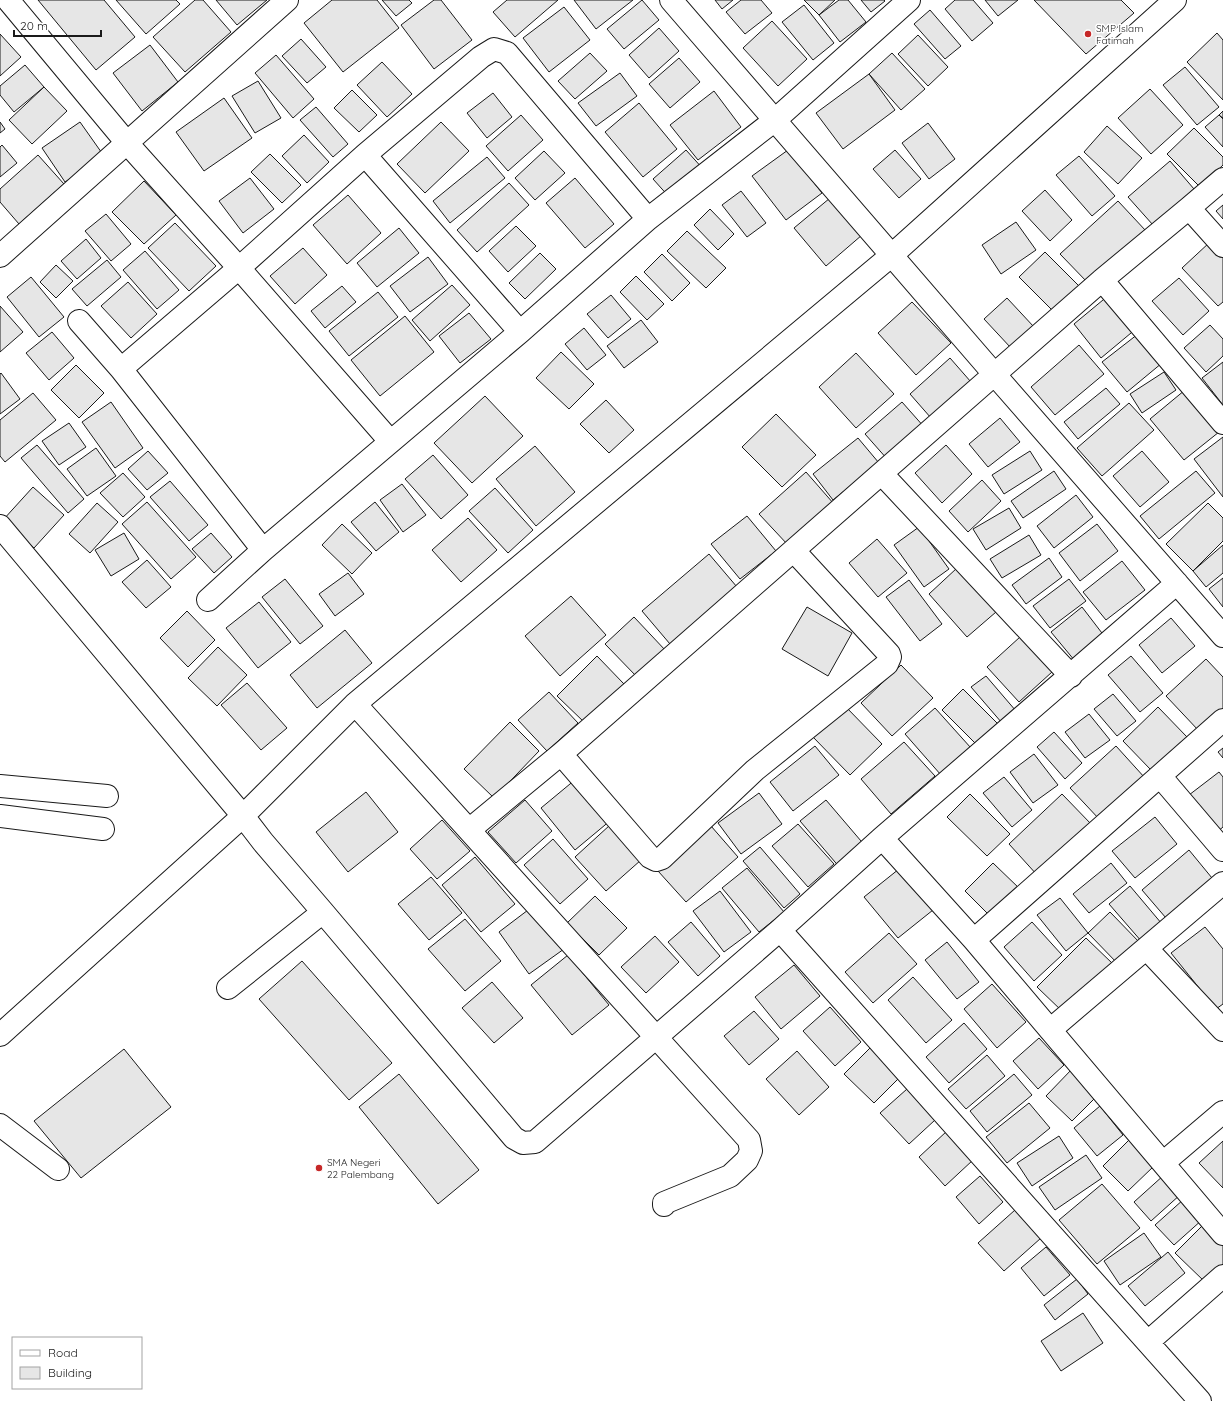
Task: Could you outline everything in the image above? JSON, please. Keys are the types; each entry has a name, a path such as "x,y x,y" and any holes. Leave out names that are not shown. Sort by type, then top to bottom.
{"street":[{"path":"8,0 127,143 239,268 390,441"},
{"path":"2,249 127,143 287,0"},
{"path":"671,0 1223,636"},
{"path":"208,600 263,550 520,332 648,219 776,120 909,0"},
{"path":"0,1035 243,816 355,704 892,255 1174,0"},
{"path":"121,369 239,268 365,154 481,57 494,49 507,53 648,219"},
{"path":"365,154 520,332"},
{"path":"469,830 561,754 1102,280 1223,179"},
{"path":"1190,208 1223,246"},
{"path":"1102,280 1223,423"},
{"path":"79,321 121,369 263,550"},
{"path":"882,474 1071,676"},
{"path":"0,526 243,816 263,842 514,1138 523,1142 535,1142 780,930 882,838 1178,583"},
{"path":"561,754 650,857 656,860 662,858 755,770 887,664 890,657 889,654 794,551"},
{"path":"355,704 749,1140 751,1151 747,1160 730,1176 664,1205"},
{"path":"974,940 1223,720"},
{"path":"1160,776 1223,850"},
{"path":"0,786 107,796"},
{"path":"0,816 103,829"},
{"path":"882,838 974,940 1223,1234"},
{"path":"1050,1030 1223,883"},
{"path":"228,988 323,912"},
{"path":"780,930 1200,1401"},
{"path":"1147,949 1223,1030"},
{"path":"1163,1163 1223,1112"},
{"path":"0,1125 58,1169"},
{"path":"1148,1342 1223,1276"}],"building":[{"path":"38,0 104,0 135,37 96,70"},
{"path":"116,0 176,0 180,4 146,34"},
{"path":"195,0 203,0 231,32 185,72 153,37"},
{"path":"216,0 267,0 237,25"},
{"path":"332,0 377,0 399,28 343,72 304,23"},
{"path":"382,0 409,0 412,3 396,16"},
{"path":"434,0 441,0 472,40 434,69 401,25"},
{"path":"507,0 558,0 515,37 493,12"},
{"path":"574,0 633,0 596,29"},
{"path":"642,0 659,20 624,49 607,29"},
{"path":"715,0 733,0 722,9"},
{"path":"741,0 761,0 772,13 745,34 726,12"},
{"path":"804,0 835,0 819,15"},
{"path":"839,0 848,0 866,22 840,42 819,15"},
{"path":"861,0 884,0 885,1 871,12"},
{"path":"955,0 973,0 993,23 972,41 945,9"},
{"path":"985,0 1018,0 998,16"},
{"name":"SMP Islam Fatimah","path":"1034,0 1121,0 1134,13 1086,54"},
{"path":"804,5 834,43 813,60 782,22"},
{"path":"564,7 590,40 549,72 523,38"},
{"path":"930,10 961,46 945,59 914,24"},
{"path":"772,21 807,59 778,86 743,48"},
{"path":"659,28 679,51 649,78 629,55"},
{"path":"1217,33 1223,40 1223,100 1187,62"},
{"path":"0,34 21,57 0,76"},
{"path":"918,35 948,67 928,86 898,54"},
{"path":"301,39 326,67 307,83 282,56"},
{"path":"150,45 178,82 142,111 113,73"},
{"path":"590,53 607,71 575,99 558,81"},
{"path":"892,53 925,89 901,110 869,74"},
{"path":"276,55 314,99 293,118 255,73"},
{"path":"679,58 700,82 670,108 649,84"},
{"path":"382,62 412,94 387,117 357,85"},
{"path":"25,65 44,87 14,112 0,95 0,86"},
{"path":"1185,67 1219,107 1197,125 1163,85"},
{"path":"620,73 637,96 596,126 578,103"},
{"path":"869,74 895,110 843,149 816,113"},
{"path":"258,81 281,118 255,133 232,96"},
{"path":"44,87 67,111 32,144 9,120"},
{"path":"1150,89 1183,125 1151,154 1118,118"},
{"path":"352,90 377,115 359,132 334,108"},
{"path":"714,91 741,127 698,160 670,125"},
{"path":"493,93 512,117 487,138 467,113"},
{"path":"224,98 252,138 204,171 176,132"},
{"path":"639,103 677,149 643,177 605,132"},
{"path":"316,107 348,144 333,157 300,120"},
{"path":"1223,111 1223,118 1219,115"},
{"path":"521,115 543,140 508,171 486,146"},
{"path":"1219,115 1223,119 1223,147 1205,127"},
{"path":"0,122 5,129 0,133"},
{"path":"80,122 104,156 65,182 42,148"},
{"path":"441,122 469,151 425,193 397,164"},
{"path":"928,123 955,159 929,179 902,143"},
{"path":"1107,126 1142,158 1118,184 1084,152"},
{"path":"1194,128 1223,157 1223,165 1200,187 1167,154"},
{"path":"304,135 329,162 307,183 282,156"},
{"path":"2,145 17,163 0,177 0,147"},
{"path":"686,150 704,170 671,199 653,179"},
{"path":"788,150 822,193 786,220 752,176"},
{"path":"895,150 921,179 899,198 873,169"},
{"path":"544,151 565,173 535,200 515,178"},
{"path":"270,154 301,185 282,203 251,172"},
{"path":"38,155 64,184 19,224 0,202 0,189"},
{"path":"1079,156 1115,196 1092,216 1056,175"},
{"path":"487,157 505,178 450,223 433,201"},
{"path":"1170,161 1194,189 1153,225 1128,197"},
{"path":"250,178 274,209 243,233 219,201"},
{"path":"575,178 614,224 585,248 546,203"},
{"path":"144,181 176,215 144,244 112,212"},
{"path":"509,183 529,205 477,252 457,230"},
{"path":"1045,190 1072,220 1050,241 1022,211"},
{"path":"741,191 766,223 747,237 722,205"},
{"path":"348,195 381,233 347,264 313,225"},
{"path":"830,198 862,235 826,266 794,228"},
{"path":"1118,201 1146,231 1088,283 1060,254"},
{"path":"1223,205 1223,219 1216,211"},
{"path":"710,209 734,234 718,250 694,225"},
{"path":"106,214 131,244 111,261 85,231"},
{"path":"1016,222 1036,250 1001,274 982,245"},
{"path":"175,223 216,266 189,291 148,248"},
{"path":"516,226 536,246 508,272 489,251"},
{"path":"399,228 419,253 377,287 357,263"},
{"path":"687,231 726,268 706,288 667,251"},
{"path":"86,239 101,258 77,279 61,261"},
{"path":"1210,242 1223,256 1223,302 1218,306 1182,268"},
{"path":"303,248 327,275 295,304 270,276"},
{"path":"145,251 179,290 157,309 123,270"},
{"path":"1045,252 1083,290 1057,315 1019,277"},
{"path":"540,253 556,269 525,299 509,283"},
{"path":"662,254 690,283 672,301 644,272"},
{"path":"428,257 448,284 410,312 390,286"},
{"path":"107,260 121,277 87,306 72,289"},
{"path":"56,265 73,281 56,298 40,282"},
{"path":"636,276 664,304 647,320 620,292"},
{"path":"31,277 64,317 39,337 7,297"},
{"path":"1179,278 1209,311 1183,335 1152,301"},
{"path":"128,282 157,314 131,338 101,306"},
{"path":"452,285 470,305 430,341 412,320"},
{"path":"342,286 356,302 325,328 311,311"},
{"path":"378,292 398,317 349,356 329,331"},
{"path":"611,295 631,319 608,338 587,314"},
{"path":"1109,295 1137,328 1101,358 1074,324"},
{"path":"1007,298 1034,327 1011,348 984,319"},
{"path":"912,302 951,343 916,375 878,333"},
{"path":"0,306 23,332 0,352"},
{"path":"469,313 491,339 460,363 439,336"},
{"path":"405,316 434,352 380,396 351,360"},
{"path":"641,320 658,342 624,368 607,346"},
{"path":"1210,325 1223,339 1223,356 1206,372 1184,348"},
{"path":"584,328 606,355 587,370 565,344"},
{"path":"52,332 74,358 49,380 26,353"},
{"path":"1138,334 1162,363 1127,392 1102,362"},
{"path":"1079,345 1104,374 1055,415 1031,387"},
{"path":"561,352 594,384 569,409 536,378"},
{"path":"856,353 894,394 856,428 819,387"},
{"path":"950,358 971,382 931,418 910,394"},
{"path":"1223,362 1223,405 1202,378"},
{"path":"76,365 104,393 79,418 51,390"},
{"path":"1164,372 1176,390 1142,413 1130,394"},
{"path":"1,373 20,399 0,414 0,374"},
{"path":"1106,388 1120,404 1078,439 1064,422"},
{"path":"1185,390 1219,432 1184,460 1150,419"},
{"path":"33,393 56,420 5,462 0,456 0,420"},
{"path":"485,396 523,436 472,483 434,443"},
{"path":"606,400 634,430 609,453 580,424"},
{"path":"111,402 143,448 115,468 82,422"},
{"path":"902,402 925,428 888,460 865,434"},
{"path":"1129,403 1154,430 1102,476 1077,448"},
{"path":"776,414 816,455 782,487 742,447"},
{"path":"1000,418 1020,442 988,467 969,444"},
{"path":"69,423 86,447 59,465 42,441"},
{"path":"1223,437 1223,497 1194,459"},
{"path":"858,438 879,463 833,500 813,474"},
{"path":"37,445 84,499 68,513 21,458"},
{"path":"946,445 972,474 942,503 915,473"},
{"path":"535,446 575,492 536,526 496,479"},
{"path":"96,448 116,476 87,496 67,469"},
{"path":"148,451 168,473 147,490 128,469"},
{"path":"1030,451 1042,470 1004,494 992,475"},
{"path":"1142,451 1169,482 1140,507 1113,476"},
{"path":"433,455 468,495 441,519 405,479"},
{"path":"1054,471 1066,489 1023,518 1011,501"},
{"path":"1196,471 1215,493 1159,539 1140,516"},
{"path":"806,472 834,504 788,545 759,514"},
{"path":"123,473 145,497 123,517 100,493"},
{"path":"982,480 1001,501 968,532 949,511"},
{"path":"170,481 208,525 189,541 150,497"},
{"path":"402,484 426,515 403,532 380,500"},
{"path":"33,487 64,515 34,548 3,520"},
{"path":"495,488 533,530 508,553 469,511"},
{"path":"1076,495 1093,517 1054,548 1037,526"},
{"path":"147,502 196,557 171,579 122,524"},
{"path":"375,502 399,532 376,551 351,522"},
{"path":"97,503 118,522 90,553 69,534"},
{"path":"1208,503 1223,518 1223,541 1193,571 1166,544"},
{"path":"1009,508 1021,528 986,550 973,529"},
{"path":"747,516 776,551 740,579 711,544"},
{"path":"468,518 497,550 461,582 432,550"},
{"path":"342,524 372,553 352,574 322,545"},
{"path":"1097,524 1118,551 1080,581 1059,553"},
{"path":"919,527 949,569 924,587 894,545"},
{"path":"124,533 139,559 111,576 95,550"},
{"path":"211,533 232,557 214,573 192,549"},
{"path":"1029,535 1041,555 1002,578 990,559"},
{"path":"877,539 907,573 878,597 849,563"},
{"path":"1223,545 1223,573 1206,587 1193,571"},
{"path":"709,554 737,587 670,644 642,611"},
{"path":"1049,558 1062,577 1026,604 1012,585"},
{"path":"147,560 171,587 146,608 122,582"},
{"path":"1122,561 1145,590 1106,620 1083,592"},
{"path":"957,568 996,612 967,637 929,594"},
{"path":"348,573 364,594 335,616 319,594"},
{"path":"1223,578 1223,607 1209,589"},
{"path":"285,579 323,626 300,644 262,597"},
{"path":"1069,579 1086,601 1050,628 1033,606"},
{"path":"909,580 942,624 920,641 886,597"},
{"path":"571,596 606,635 560,676 525,636"},
{"path":"259,602 291,642 258,668 226,628"},
{"path":"807,607 852,633 828,676 782,649"},
{"path":"1082,607 1105,637 1075,661 1051,632"},
{"path":"187,611 215,640 188,667 160,638"},
{"path":"634,617 666,651 638,678 605,644"},
{"path":"1171,618 1195,646 1162,673 1139,645"},
{"path":"345,630 372,663 317,708 290,675"},
{"path":"1020,637 1052,672 1019,702 987,667"},
{"path":"218,647 247,675 217,706 188,678"},
{"path":"597,656 624,684 585,723 557,696"},
{"path":"1131,656 1163,693 1140,712 1108,675"},
{"path":"1206,659 1223,677 1223,709 1199,731 1166,696"},
{"path":"901,665 933,698 892,736 861,703"},
{"path":"986,676 1016,711 1002,723 971,687"},
{"path":"247,683 287,728 261,750 221,705"},
{"path":"963,689 998,724 977,745 942,710"},
{"path":"549,692 578,723 547,751 518,720"},
{"path":"1113,694 1136,721 1117,736 1094,709"},
{"path":"844,705 882,744 850,775 812,736"},
{"path":"1158,707 1187,737 1151,770 1123,741"},
{"path":"935,708 971,748 941,775 905,734"},
{"path":"1089,714 1110,740 1085,758 1065,732"},
{"path":"510,722 539,751 494,798 464,769"},
{"path":"1054,732 1082,763 1065,779 1037,747"},
{"path":"904,742 935,776 891,814 861,779"},
{"path":"815,746 839,775 793,811 770,782"},
{"path":"1116,746 1145,778 1100,820 1070,788"},
{"path":"1223,748 1223,758 1218,752"},
{"path":"1034,754 1058,785 1033,803 1010,772"},
{"path":"1219,772 1223,777 1223,827 1217,832 1189,795"},
{"path":"1004,777 1032,810 1012,827 983,793"},
{"path":"576,779 611,820 575,850 541,808"},
{"path":"366,792 398,832 348,872 316,832"},
{"path":"759,793 782,824 741,854 718,823"},
{"path":"970,794 1010,834 987,856 947,817"},
{"path":"1062,794 1092,825 1038,876 1009,844"},
{"path":"525,800 552,831 516,863 488,832"},
{"path":"826,800 867,848 841,869 800,821"},
{"path":"1155,817 1177,844 1135,878 1112,851"},
{"path":"442,820 470,851 437,879 410,849"},
{"path":"798,824 834,864 808,887 772,846"},
{"path":"610,825 641,860 606,891 575,857"},
{"path":"711,826 738,857 686,902 658,871"},
{"path":"553,839 588,879 560,904 524,865"},
{"path":"760,847 800,894 784,908 743,861"},
{"path":"1189,850 1212,878 1166,918 1142,890"},
{"path":"475,857 515,904 481,932 442,885"},
{"path":"993,863 1021,890 993,919 965,891"},
{"path":"1111,863 1127,883 1089,913 1073,894"},
{"path":"747,868 784,912 759,932 722,888"},
{"path":"899,869 933,910 898,938 864,897"},
{"path":"431,877 462,913 429,940 398,904"},
{"path":"1130,886 1162,924 1142,942 1109,904"},
{"path":"720,891 751,932 724,952 693,911"},
{"path":"595,896 627,928 599,955 567,923"},
{"path":"1060,898 1088,933 1066,951 1037,915"},
{"path":"532,907 564,949 529,974 499,932"},
{"path":"1110,912 1141,944 1119,965 1088,933"},
{"path":"465,919 501,961 465,991 428,949"},
{"path":"691,922 720,956 698,976 668,942"},
{"path":"1032,922 1062,955 1034,981 1004,947"},
{"path":"1205,927 1223,949 1223,1004 1216,1009 1171,953"},
{"path":"889,933 917,964 873,1003 845,972"},
{"path":"655,936 679,962 646,993 621,967"},
{"path":"1086,938 1113,964 1064,1013 1037,987"},
{"path":"947,942 979,982 957,999 925,960"},
{"path":"568,955 609,1005 572,1035 531,985"},
{"path":"302,961 392,1063 349,1100 259,999"},
{"path":"794,965 820,996 781,1029 755,997"},
{"path":"913,977 952,1020 926,1043 888,1000"},
{"path":"492,982 523,1018 494,1043 462,1008"},
{"path":"992,984 1026,1022 997,1048 964,1009"},
{"path":"830,1007 861,1042 835,1066 803,1031"},
{"path":"754,1011 779,1039 749,1065 724,1036"},
{"path":"964,1023 987,1049 949,1083 926,1057"},
{"path":"1039,1038 1064,1065 1038,1089 1013,1061"},
{"path":"871,1047 901,1076 874,1103 844,1074"},
{"path":"124,1049 171,1107 81,1178 34,1121"},
{"path":"797,1051 829,1087 799,1115 766,1079"},
{"path":"987,1055 1005,1076 966,1109 948,1089"},
{"path":"1073,1068 1099,1094 1072,1121 1046,1096"},
{"path":"399,1074 479,1170 438,1204 359,1107"},
{"path":"1014,1074 1032,1095 987,1132 970,1111"},
{"path":"907,1089 935,1120 909,1144 880,1113"},
{"path":"1029,1103 1050,1128 1007,1163 986,1137"},
{"path":"1100,1106 1123,1135 1097,1156 1074,1128"},
{"path":"947,1131 973,1160 945,1186 919,1157"},
{"path":"1059,1136 1073,1158 1032,1186 1017,1163"},
{"path":"1129,1140 1154,1166 1128,1191 1103,1166"},
{"path":"1223,1141 1223,1188 1199,1163"},
{"path":"1086,1155 1102,1178 1055,1210 1039,1187"},
{"path":"1164,1175 1181,1194 1151,1221 1134,1202"},
{"path":"980,1176 1003,1202 979,1224 956,1197"},
{"path":"1102,1184 1140,1228 1097,1264 1059,1220"},
{"path":"1184,1199 1203,1219 1174,1245 1155,1225"},
{"path":"1015,1210 1041,1238 1004,1271 978,1243"},
{"path":"1203,1225 1223,1244 1223,1264 1205,1282 1175,1253"},
{"path":"1144,1233 1161,1257 1120,1285 1104,1261"},
{"path":"1046,1247 1070,1275 1044,1296 1021,1268"},
{"path":"1168,1252 1185,1273 1145,1306 1128,1286"},
{"path":"1077,1279 1088,1294 1055,1320 1044,1305"},
{"path":"1083,1313 1103,1343 1061,1371 1041,1341"}],"place":[{"name":"SMP Islam Fatimah","path":"1088,34"},
{"name":"SMA Negeri 22 Palembang","path":"319,1168"}]}
